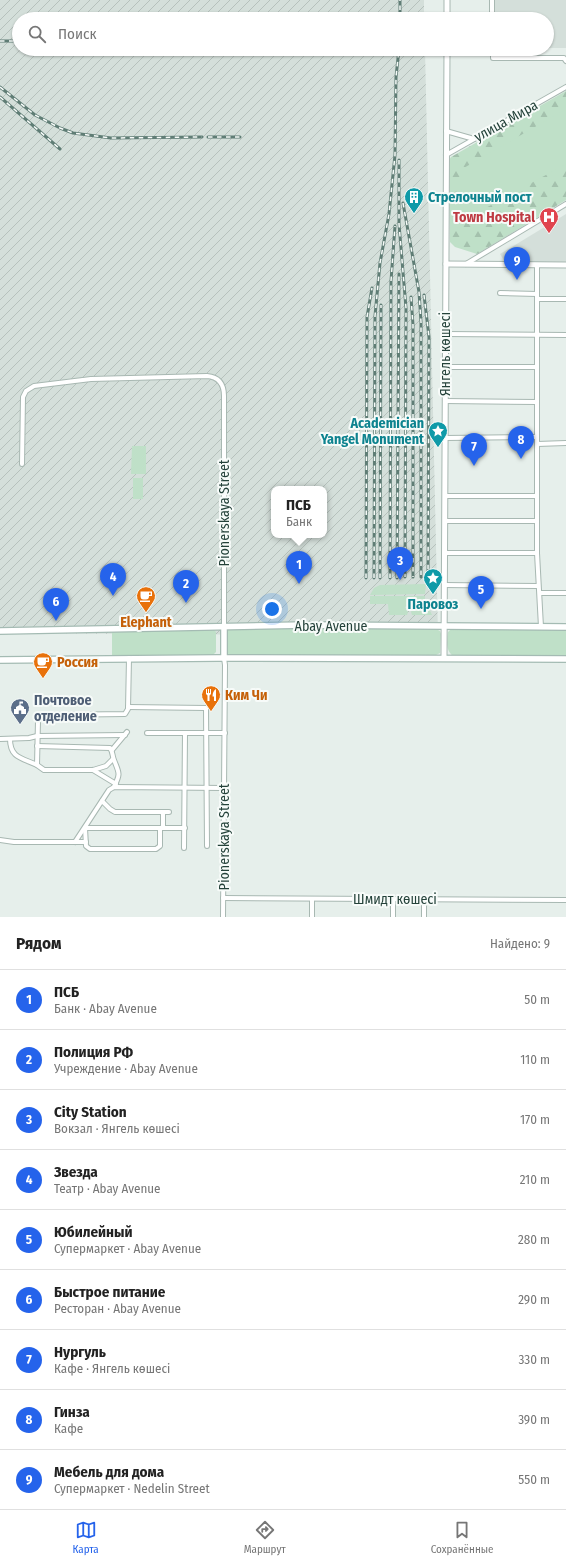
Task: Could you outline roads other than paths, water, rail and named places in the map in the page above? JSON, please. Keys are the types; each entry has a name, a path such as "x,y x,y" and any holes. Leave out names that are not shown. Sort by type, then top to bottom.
{"main road":[{"name":"Abay Avenue","path":"0,631 306,625 566,627"},
{"name":"Pionerskaya Street","path":"224,627 224,658"},
{"path":"0,660 129,658 566,659"}],"street":[{"path":"447,0 447,12"},
{"path":"492,0 492,12"},
{"name":"Янгель көшесі","path":"444,658 447,56"},
{"path":"493,56 493,58 564,58 566,62"},
{"name":"улица Мира","path":"446,155 566,88"},
{"path":"446,131 474,139"},
{"path":"466,264 566,204"},
{"path":"446,264 566,265"},
{"path":"537,265 537,553 541,627"},
{"path":"500,293 537,294"},
{"path":"537,299 566,299"},
{"path":"445,334 566,335"},
{"path":"445,367 537,367"},
{"name":"Pionerskaya Street","path":"22,464 23,397 26,391 34,386 91,379 207,376 216,378 224,390 224,627"},
{"path":"445,401 537,402"},
{"path":"445,438 537,437"},
{"path":"537,444 566,444"},
{"path":"445,496 537,496"},
{"path":"445,521 537,521"},
{"path":"444,553 537,553"},
{"path":"444,585 538,586"},
{"path":"540,593 566,593"},
{"path":"37,765 37,736 38,721 40,718 44,716 124,714 127,712 129,658"},
{"name":"Pionerskaya Street","path":"223,917 225,733 224,658"},
{"path":"128,707 206,708 207,846"},
{"path":"147,733 225,733"},
{"path":"184,848 186,733"},
{"path":"0,739 10,740 37,736 126,734 112,750"},
{"path":"10,740 10,748 12,753 44,770 93,770 106,766 114,759"},
{"path":"37,746 109,747 112,750 119,770 119,777 75,842"},
{"path":"93,770 115,785 224,788"},
{"path":"102,801 115,812 169,812"},
{"path":"85,828 86,846 90,849 156,849 160,846 163,812"},
{"path":"85,828 185,828"},
{"path":"0,840 14,842 86,842"},
{"name":"Шмидт көшесі","path":"224,898 566,900"},
{"path":"312,899 312,917"},
{"path":"392,917 393,899"},
{"path":"424,900 424,917"}],"railway":[{"path":"400,0 400,12"},
{"path":"0,41 12,41"},
{"path":"374,578 375,316 380,263 389,214 395,155 396,77 398,56"},
{"path":"0,87 35,115 73,133 111,138 202,137"},
{"path":"0,97 60,149"},
{"path":"208,137 240,137"},
{"path":"399,160 399,224 406,308 405,577"},
{"path":"403,203 419,292 421,322 421,577"},
{"path":"390,578 391,281 395,226"},
{"path":"397,578 399,274"},
{"path":"366,578 367,317 372,288"},
{"path":"424,295 429,337 428,577"},
{"path":"411,297 413,325 413,577"},
{"path":"380,578 381,305"}],"place":[{"name":"Стрелочный пост","path":"414,214"},
{"name":"Town Hospital","path":"549,234"},
{"name":"Мебель для дома","path":"517,280"},
{"name":"Academician Yangel Monument","path":"438,448"},
{"name":"Гинза","path":"521,459"},
{"name":"Нургуль","path":"474,466"},
{"name":"City Station","path":"400,580"},
{"name":"ПСБ","path":"299,584"},
{"name":"Паровоз","path":"433,595"},
{"name":"Звезда","path":"113,596"},
{"name":"Полиция РФ","path":"186,603"},
{"name":"Юбилейный","path":"481,609"},
{"name":"Elephant","path":"146,613"},
{"name":"Быстрое питание","path":"56,621"},
{"name":"Россия","path":"43,679"},
{"name":"Ким Чи","path":"211,712"},
{"name":"Почтовое отделение","path":"20,725"}]}
